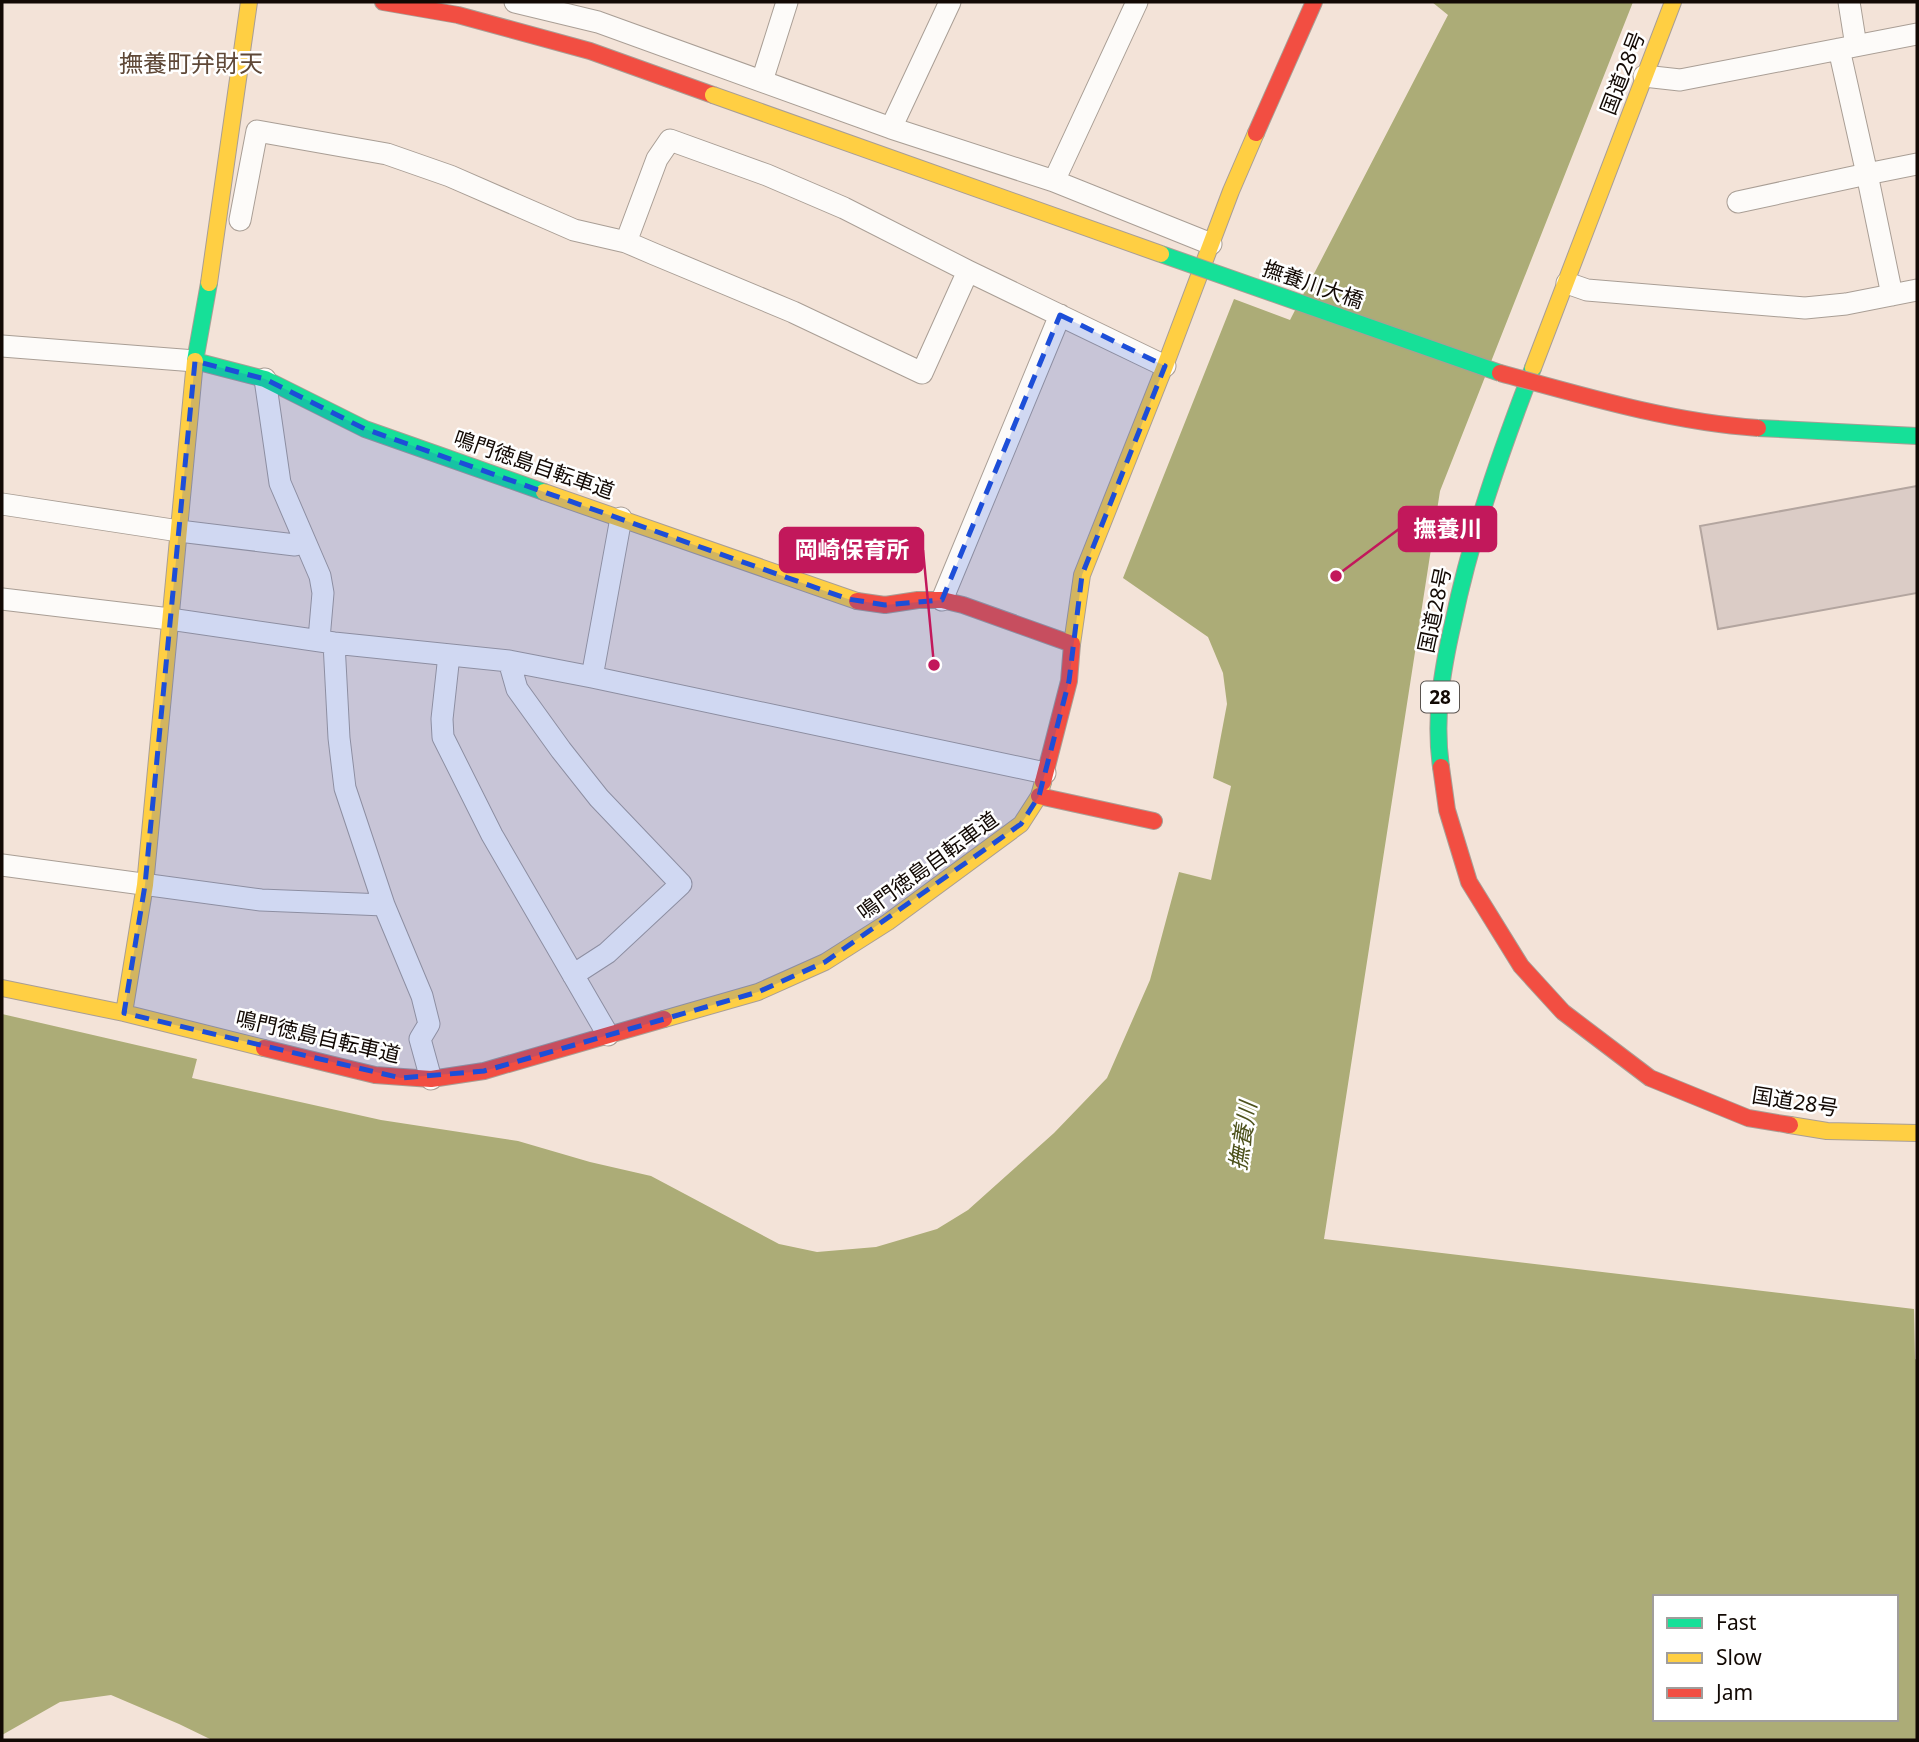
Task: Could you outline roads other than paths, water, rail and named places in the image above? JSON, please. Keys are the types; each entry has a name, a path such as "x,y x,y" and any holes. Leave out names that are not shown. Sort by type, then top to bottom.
{"main road":[{"path":"124,1013 145,885 195,360 205,308 248,2"},
{"name":"撫養川大橋","path":"383,2 458,15 590,51 1490,370 1623,406 1728,426 1917,436"},
{"path":"1072,644 1083,575 1236,178 1314,2"},
{"name":"国道28号","path":"1673,2 1507,434 1463,574 1441,678 1437,741 1447,810 1469,882 1521,966 1563,1012 1650,1078 1748,1118 1827,1131 1917,1133"},
{"name":"鳴門徳島自転車道","path":"2,988 124,1013 375,1075 431,1079 484,1072 758,992 825,962 888,922 1021,824 1039,796 1069,681 1072,644 942,600 885,605 848,599 365,429 265,379 195,360"},
{"path":"1039,796 1154,821"}],"street":[{"path":"515,2 601,12 762,81 891,128 1054,181 1211,244"},
{"path":"762,81 787,2"},
{"path":"891,128 950,2"},
{"path":"1054,181 1137,2"},
{"path":"1849,2 1848,47 1867,174 1892,295"},
{"path":"1644,76 1680,80 1917,34"},
{"path":"240,219 257,131 387,154 450,176 574,230 626,242 793,312 922,373 968,271"},
{"path":"626,242 657,159 670,140 767,175 844,208 1165,366"},
{"path":"1738,202 1917,164"},
{"path":"1567,283 1587,290 1805,308 1846,304 1917,290"},
{"path":"942,600 1060,315"},
{"path":"2,346 195,360"},
{"path":"265,379 280,483 320,576 345,788 384,905 422,996 429,1024 420,1039 431,1079"},
{"path":"2,504 179,531 295,545 303,539"},
{"path":"592,677 621,518"},
{"path":"2,599 326,641 509,661 1045,773"},
{"path":"449,655 442,719 443,737 492,835 608,1035"},
{"path":"509,661 517,690 561,750 599,798 681,884 607,953 573,975"},
{"path":"2,866 261,900 384,905"}],"water":[{"path":"1432,2 1633,2 1440,491 1324,1239 1914,1309 1917,1360 1917,1740 212,1740 111,1695 60,1702 2,1735 2,1014 197,1059 192,1078 381,1120 518,1141 651,1176 779,1244 817,1252 876,1247 937,1229 968,1210 1054,1133 1107,1078 1150,980 1179,872 1211,880 1231,786 1213,778 1227,704 1223,673 1208,637 1123,578 1234,299 1290,320 1448,15"}],"place":[{"name":"撫養川","path":"1336,576"},
{"name":"岡崎保育所","path":"934,665"}],"district":[{"name":"撫養町弁財天","path":"191,64"}]}
